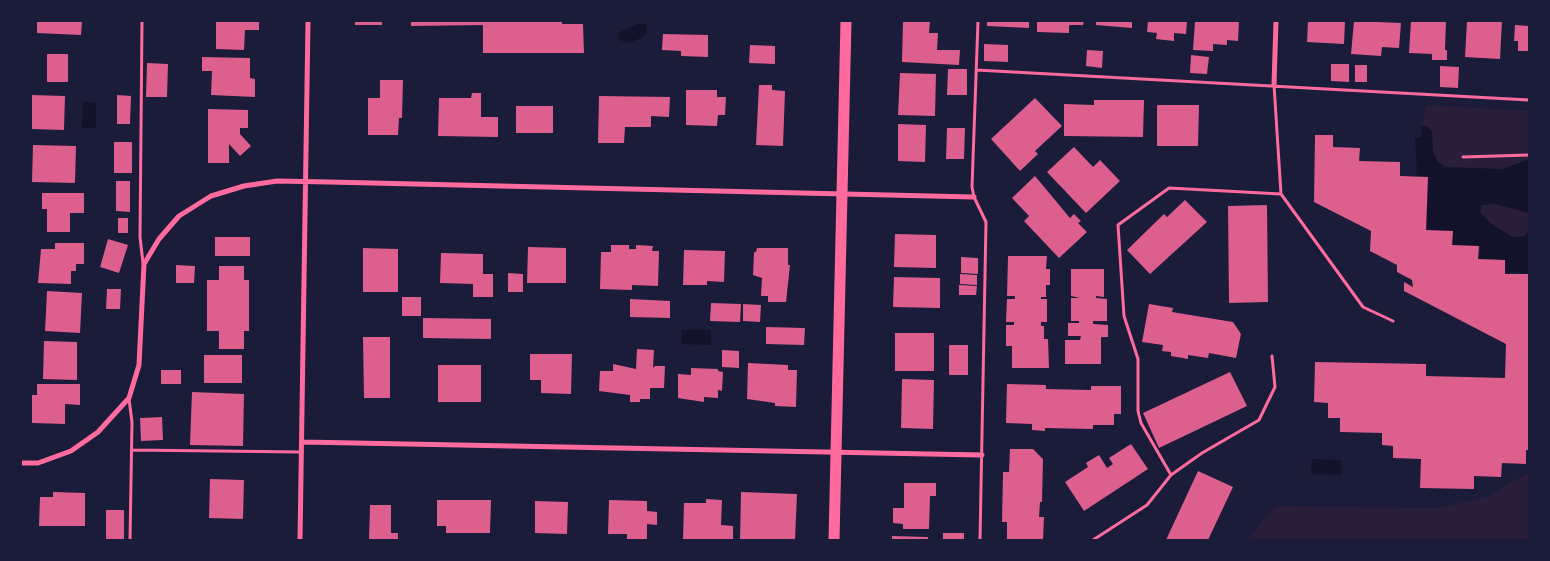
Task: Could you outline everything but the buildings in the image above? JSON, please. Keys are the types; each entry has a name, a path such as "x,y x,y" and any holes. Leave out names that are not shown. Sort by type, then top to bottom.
{"highway":[{"path":"834,540 846,21"}],"street":[{"path":"300,540 308,21"},
{"path":"1274,85 1276,21"},
{"path":"21,464 38,463 72,451 98,432 129,398 138,365 144,264 159,239 179,216 211,196 244,186 277,182 306,182 974,197"},
{"path":"302,442 836,454 982,455"}],"lane":[{"path":"142,21 140,237 144,264"},
{"path":"978,21 974,197 986,222 980,540"},
{"path":"976,70 1529,100"},
{"path":"1274,85 1281,194 1363,307 1393,321"},
{"path":"1171,474 1141,424 1138,412 1138,359 1124,316 1118,225 1169,188 1281,194"},
{"path":"1093,540 1147,505 1171,474 1202,453 1259,420 1276,387 1272,356"},
{"path":"129,398 132,450 130,540"},
{"path":"132,450 302,452"}],"path":[{"path":"1463,157 1529,155"}],"shaded area":[{"path":"640,23 646,25 647,29 647,34 643,37 629,43 618,38 620,32"},
{"path":"83,102 96,102 96,128 82,128"},
{"path":"1426,105 1529,111 1529,273 1506,272 1505,260 1479,259 1480,246 1453,245 1453,231 1427,231 1428,177 1417,175 1415,138 1421,137"},
{"path":"1422,126 1426,126 1432,131 1433,152 1438,162 1445,167 1503,169 1529,159 1529,213 1495,204 1482,205 1480,212 1489,222 1512,237 1525,236 1529,230 1529,273 1506,272 1505,260 1479,259 1480,246 1453,245 1453,231 1427,231 1428,177 1417,175 1415,138 1421,137"},
{"path":"682,330 711,330 711,345 681,344"},
{"path":"1312,459 1341,460 1341,475 1311,474"},
{"path":"1529,472 1529,540 1247,540 1275,506 1436,508 1485,498"}]}
